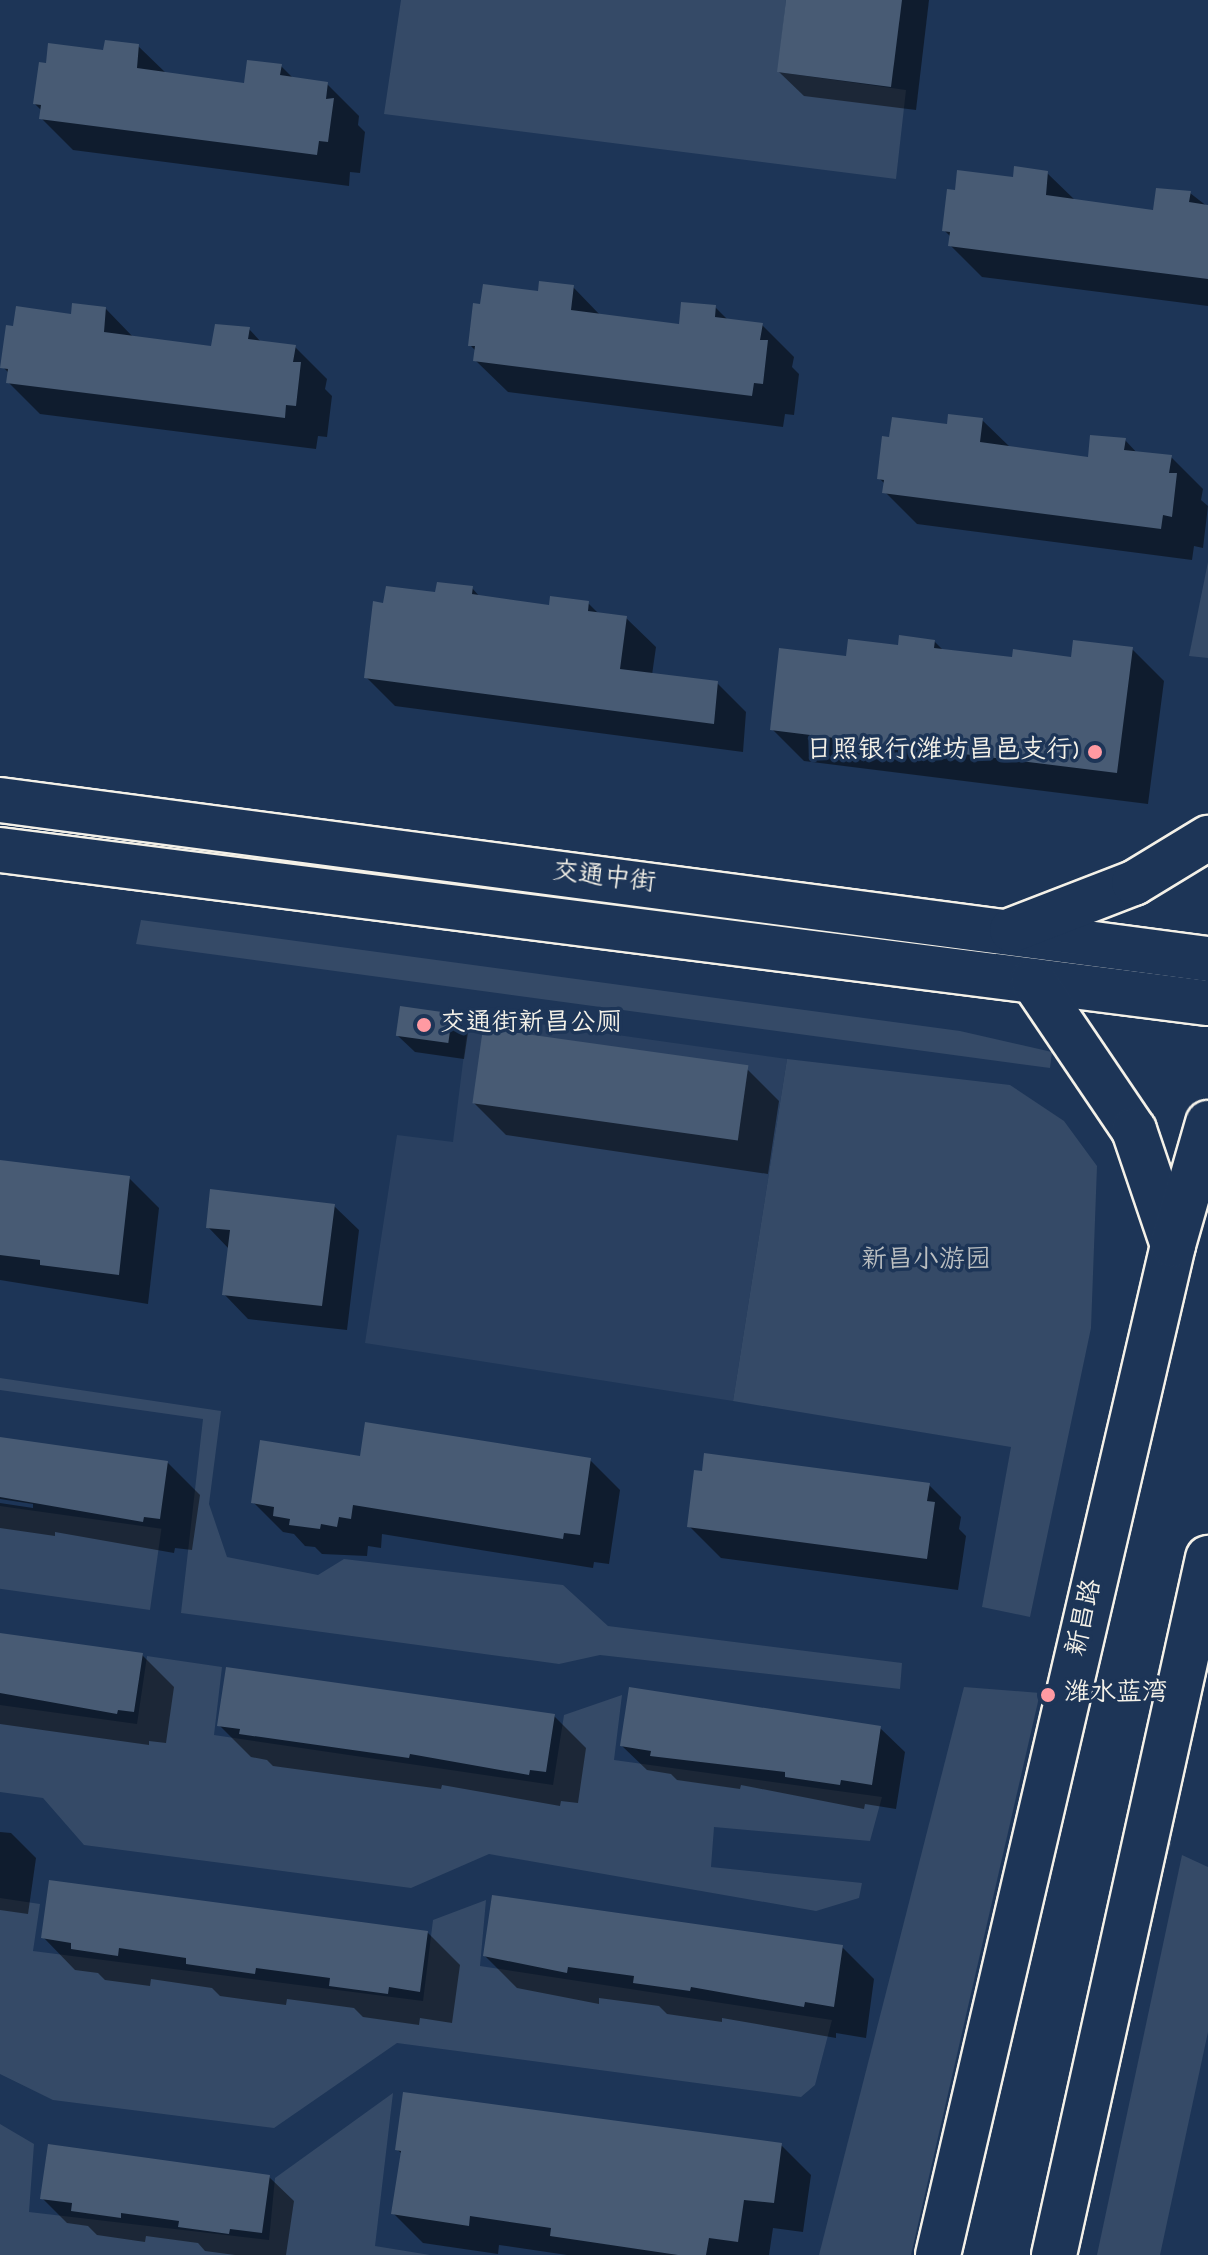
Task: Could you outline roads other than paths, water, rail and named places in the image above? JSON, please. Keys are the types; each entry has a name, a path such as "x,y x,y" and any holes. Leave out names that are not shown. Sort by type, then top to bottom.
{"main road":[{"name":"交通中街","path":"0,800 1208,959"},
{"path":"1005,932 1134,883 1208,838"},
{"name":"交通中街","path":"0,850 1208,1003"},
{"path":"1033,981 1134,1130 1173,1245"},
{"name":"新昌路","path":"938,2255 1173,1245 1208,1123"},
{"path":"1054,2255 1208,1558"}],"place":[{"name":"日照银行(潍坊昌邑支行)","path":"1095,752"},
{"name":"交通街新昌公厕","path":"424,1025"},
{"name":"潍水蓝湾","path":"1048,1695"}],"park label":[{"name":"新昌小游园","path":"926,1262"}]}
